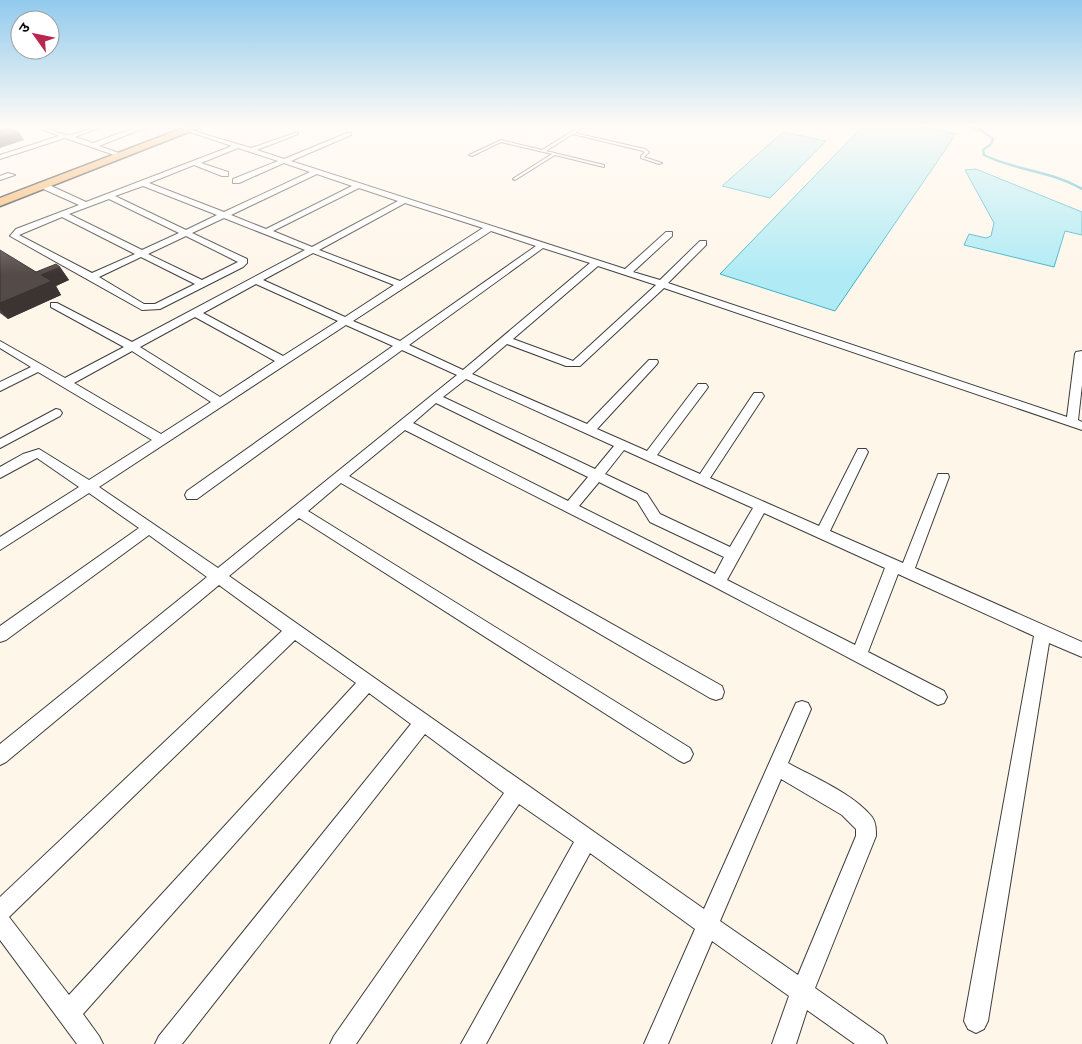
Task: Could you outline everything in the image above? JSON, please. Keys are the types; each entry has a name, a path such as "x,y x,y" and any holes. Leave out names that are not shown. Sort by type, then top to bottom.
{"main road":[{"path":"0,198 59,176"},
{"path":"0,202 70,176"}],"street":[{"path":"109,196 244,261 157,307 145,308 92,277 14,236 19,231 62,214 162,176"},
{"path":"236,181 249,176"},
{"path":"92,277 307,176"},
{"path":"326,176 662,284 1077,424 1080,354"},
{"path":"143,183 401,286"},
{"path":"44,186 86,205"},
{"path":"265,232 357,186"},
{"path":"65,383 403,201"},
{"path":"62,214 202,284"},
{"path":"0,544 488,228"},
{"path":"626,273 669,234"},
{"path":"506,340 565,362 576,364 703,243"},
{"path":"192,494 541,246"},
{"path":"0,756 436,398 596,263"},
{"path":"255,280 589,430 823,532 1082,650"},
{"path":"54,305 131,346 220,402"},
{"path":"194,312 284,361"},
{"path":"0,344 161,440"},
{"path":"589,430 653,362"},
{"path":"0,387 39,367"},
{"path":"650,456 702,387"},
{"path":"703,479 758,396"},
{"path":"436,398 645,499 651,515 655,518 733,555"},
{"path":"0,444 56,413"},
{"path":"404,424 718,582 938,697"},
{"path":"571,507 622,444"},
{"path":"823,532 862,452"},
{"path":"0,473 27,457 39,453 368,682 516,791 588,839 875,1044"},
{"path":"340,477 716,692"},
{"path":"859,656 943,477"},
{"path":"718,582 762,505"},
{"path":"298,511 684,754"},
{"path":"0,635 149,528"},
{"path":"0,911 294,630"},
{"path":"976,1021 1043,632"},
{"path":"68,1013 368,682"},
{"path":"656,1044 706,924 802,709"},
{"path":"167,1044 424,722"},
{"path":"777,767 849,808 866,825 866,836 802,992 784,1044"},
{"path":"342,1044 516,791"},
{"path":"473,1044 588,839"},
{"path":"0,922 92,1044"}],"lane":[{"path":"515,179 520,176"}],"water":[{"path":"734,176 792,176 770,198 722,186"},
{"path":"815,176 927,176 835,311 720,274"},
{"path":"968,176 993,176 1082,212 1082,235 1065,231 1054,267 964,245 969,234 986,238 991,236 994,223"}],"building":[{"path":"0,250 36,272 56,264 60,267 41,275 52,281 0,303"}],"waterway":[{"path":"1050,176 1082,189"}]}
